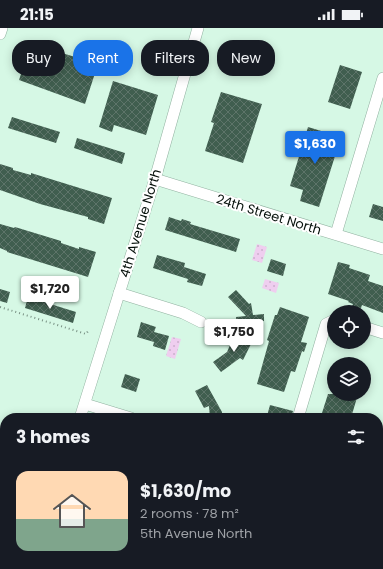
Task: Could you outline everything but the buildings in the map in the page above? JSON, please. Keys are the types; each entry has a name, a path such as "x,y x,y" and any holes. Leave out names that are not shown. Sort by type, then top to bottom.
{"street":[{"path":"0,34 2,28"},
{"name":"4th Avenue North","path":"82,413 155,179 198,28"},
{"path":"336,234 383,78"},
{"name":"24th Street North","path":"155,179 383,249"},
{"path":"119,293 183,313 201,322"},
{"path":"299,413 327,324"},
{"path":"371,329 383,333"},
{"path":"85,404 115,413"}],"path":[{"path":"0,307 86,334 89,330"}],"shaded area":[{"path":"257,244 267,247 262,263 252,260"},
{"path":"265,279 279,283 276,293 262,288"},
{"path":"172,337 181,339 175,359 166,356"}]}
